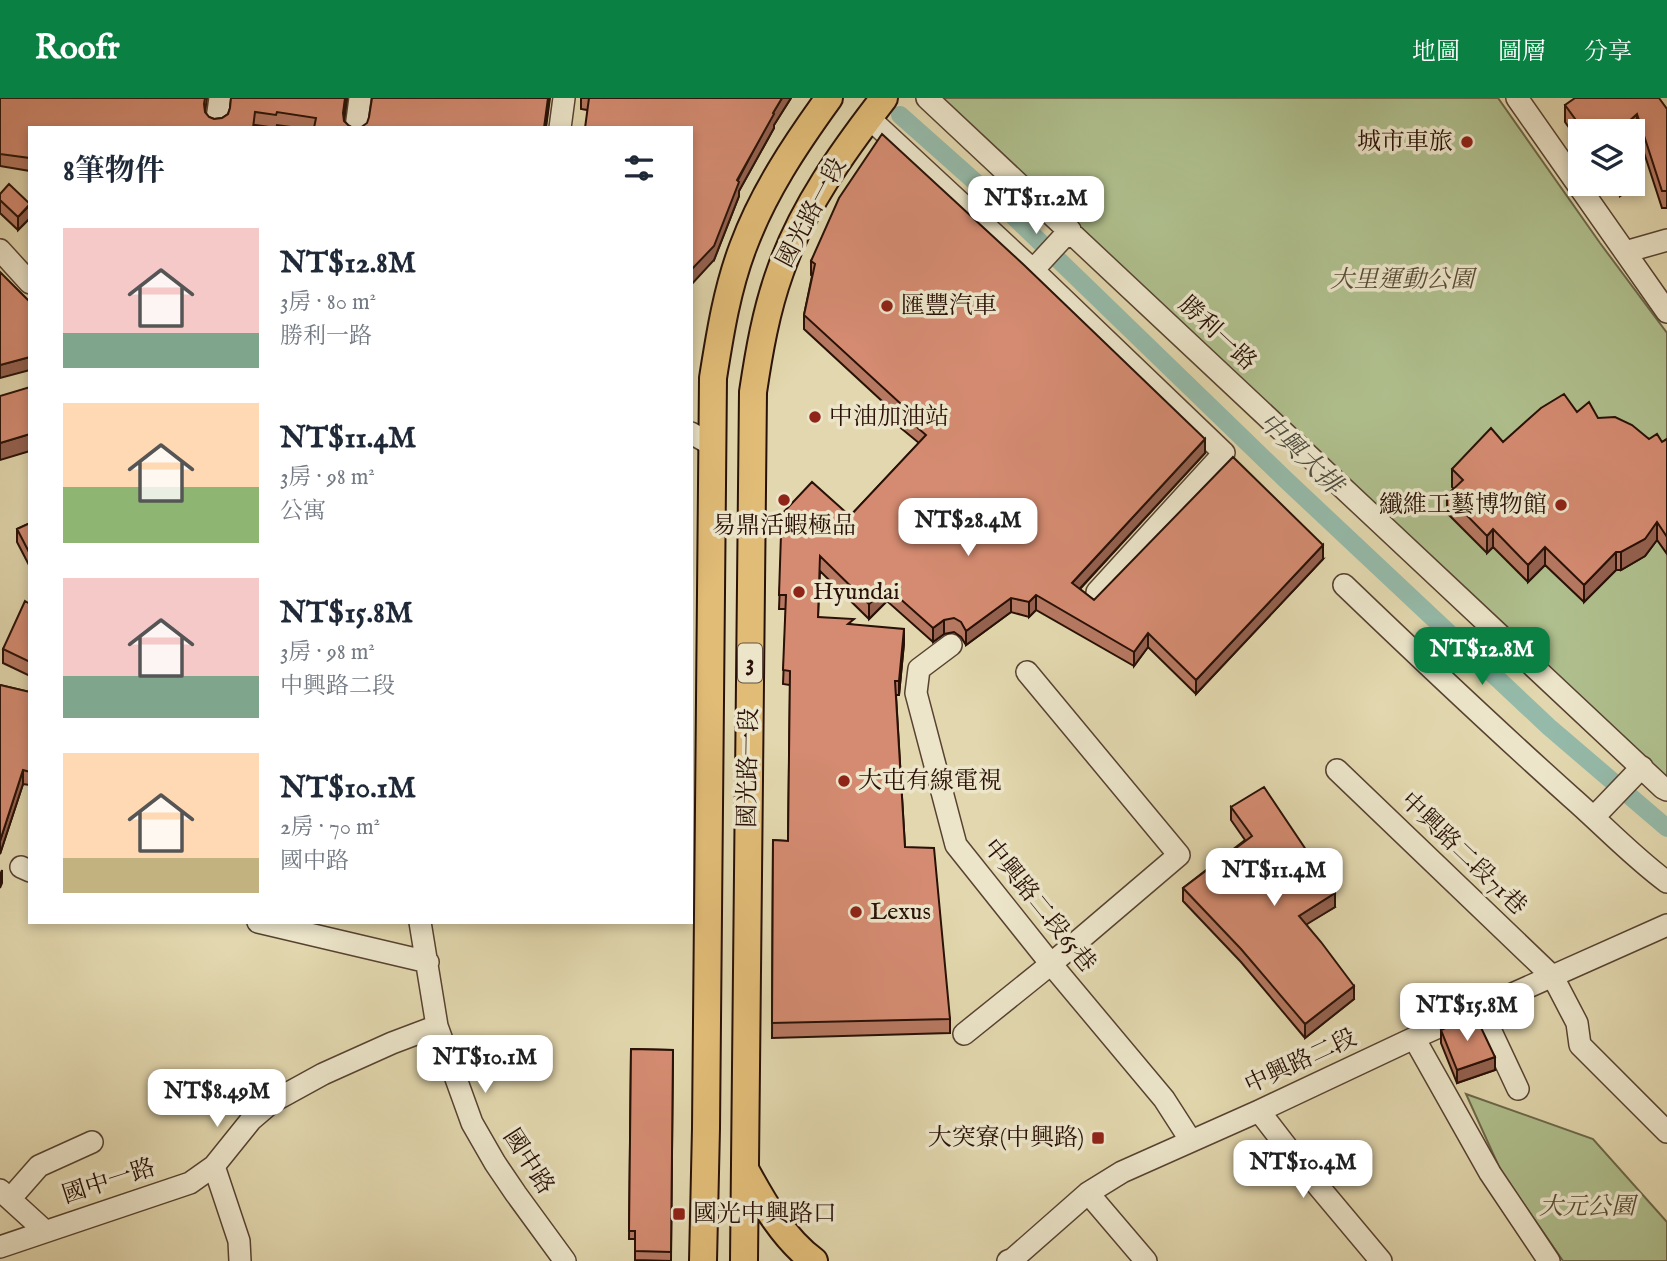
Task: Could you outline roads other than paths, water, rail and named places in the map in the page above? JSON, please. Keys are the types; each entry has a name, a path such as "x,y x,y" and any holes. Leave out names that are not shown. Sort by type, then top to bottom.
{"main road":[{"name":"國光路一段","path":"703,1261 706,1128 701,439 721,326 742,248 780,170 829,98"},
{"name":"國光路一段","path":"744,1261 753,392 769,307 788,251 818,192 876,108"},
{"path":"745,1169 790,1240 814,1261"}],"street":[{"path":"356,126 360,98"},
{"path":"560,126 564,98"},
{"name":"勝利一路","path":"927,98 1667,790"},
{"path":"1517,98 1667,312"},
{"path":"876,108 1033,270 1224,453 1097,592"},
{"path":"1033,270 1070,230"},
{"path":"1625,252 1667,240"},
{"path":"0,250 28,281"},
{"path":"1344,585 1477,712 1643,865 1667,883"},
{"name":"中興路二段65巷","path":"951,645 919,669 916,694 956,845 1164,1099 1191,1141"},
{"path":"964,1034 1179,855 1027,672"},
{"path":"1594,817 1642,767"},
{"name":"中興路二段71巷","path":"1337,770 1553,977 1577,1024 1580,1045 1667,1132"},
{"path":"266,924 428,962"},
{"name":"國中路","path":"420,924 437,1026 472,1123 495,1163 565,1261"},
{"name":"中興路二段","path":"1012,1260 1088,1194 1122,1172 1667,925"},
{"path":"1480,1008 1518,1089"},
{"name":"國中一路","path":"0,1247 190,1183 215,1166 251,1120 272,1102 323,1074 437,1026"},
{"path":"1414,1038 1490,1173 1549,1261"},
{"path":"1259,1111 1374,1258"},
{"path":"45,1231 5,1194 39,1166 92,1142"},
{"path":"215,1166 239,1241 240,1261"},
{"path":"1088,1194 1146,1261"}],"waterway":[{"name":"中興大排","path":"900,115 1008,211 1286,480 1549,727 1667,828"}],"place":[{"name":"城市車旅","path":"1467,142"},
{"name":"匯豐汽車","path":"887,306"},
{"name":"中油加油站","path":"815,417"},
{"name":"易鼎活蝦極品","path":"784,500"},
{"name":"纖維工藝博物館","path":"1561,505"},
{"name":"Hyundai","path":"799,592"},
{"name":"大屯有線電視","path":"844,781"},
{"name":"Lexus","path":"856,912"},
{"name":"大突寮(中興路)","path":"1098,1138"},
{"name":"國光中興路口","path":"679,1214"}],"park label":[{"name":"大里運動公園","path":"1402,280"},
{"name":"大元公園","path":"1587,1207"}]}
